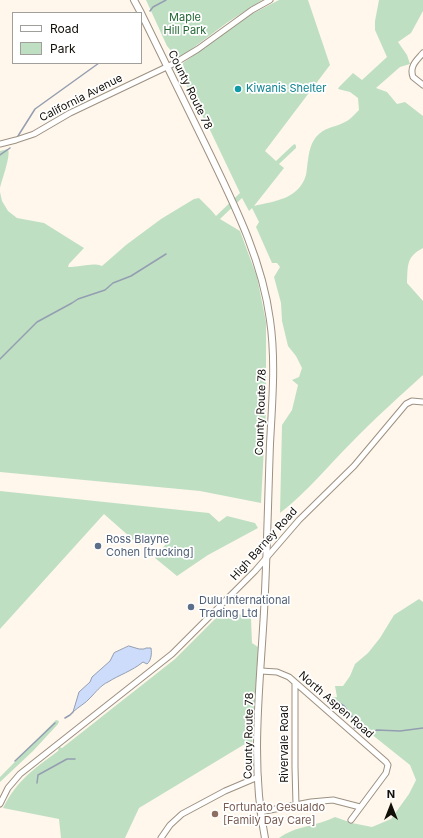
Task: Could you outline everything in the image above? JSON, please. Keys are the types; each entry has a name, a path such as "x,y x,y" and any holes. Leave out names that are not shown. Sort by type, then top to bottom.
{"street":[{"name":"County Route 78","path":"134,0 140,12"},
{"name":"California Avenue","path":"0,144 34,134 70,113 167,67 198,49 235,21 270,0"},
{"name":"County Route 78","path":"142,15 241,221 258,265 264,286 270,320 272,354 266,558 258,746 260,812 265,838"},
{"path":"423,53 412,69 413,76 423,85"},
{"name":"High Barney Road","path":"0,804 8,788 20,774 172,654 236,591 299,520 364,455 403,408 413,401 423,402"},
{"name":"North Aspen Road","path":"260,671 285,675 386,762 388,769 384,777 360,807"},
{"name":"Rivervale Road","path":"295,683 296,805"},
{"path":"161,838 170,825 182,814 258,777"},
{"path":"260,812 333,800 360,807 351,820"}],"green space":[{"name":"Maple Hill Park","path":"146,0 262,0 228,22 178,59 167,46"},
{"path":"279,0 308,0 330,65 265,151 276,161 293,145 295,144 296,146 296,148 279,164 284,168 254,206 285,198 298,189 303,183 306,175 310,151 316,137 326,129 339,125 348,120 359,110 358,98 350,92 338,89 353,73 362,80 387,57 375,30 379,0 423,0 423,11 411,33 398,42 407,55 410,64 400,67 376,88 387,92 397,104 405,102 423,116 423,248 413,255 409,262 407,283 423,301 423,375 369,425 308,488 280,513 282,425 292,410 298,385 292,380 299,377 302,368 296,356 288,346 282,321 281,303 274,277 280,267 277,263 272,263 256,227 259,222 252,208 249,211 242,198 220,219 240,231 257,277 266,322 266,410 261,503 200,491 0,472 0,192 2,201 8,211 17,218 44,223 84,248 68,267 89,265 102,266 126,245 161,219 194,199 199,198 216,216 240,193 209,128 185,83 183,63 250,15"},
{"path":"8,149 9,152 7,162 0,188 0,151"},
{"path":"0,491 209,513 219,522 227,516 255,523 258,528 208,555 177,576 155,558 165,545 167,537 139,545 104,514 0,629"},
{"path":"419,599 423,602 423,838 279,838 299,828 335,817 352,823 372,827 391,819 409,794 416,780 410,765 326,698 337,697 335,686 343,686 350,676 355,664 368,653 380,638 394,615"},
{"path":"226,610 251,618 252,643 258,647 252,746 245,744 139,808 125,838 61,838 59,819 3,808 20,782 58,751 59,747 62,748 175,659 219,615"},
{"path":"56,720 59,721 58,724 33,751 0,782 0,777"}],"water":[{"path":"129,646 139,649 151,648 151,657 148,663 143,662 105,683 86,702 73,712 79,692 90,682 92,677 110,661 114,653"}],"waterway":[{"path":"150,11 153,7 166,0"},
{"path":"18,136 35,109 98,64"},
{"path":"0,155 10,148"},
{"path":"0,359 37,322 78,299 105,290 113,283 131,276 166,254"},
{"path":"333,699 344,706 360,727"},
{"path":"65,718 73,712"},
{"path":"15,761 55,723"},
{"path":"354,728 360,727 372,732 377,730 400,731 423,728"},
{"path":"37,783 38,775 67,759 75,759"}],"place":[{"name":"Kiwanis Shelter","path":"238,89"},
{"name":"Ross Blayne Cohen [trucking]","path":"98,546"},
{"name":"Dulu International Trading Ltd","path":"191,607"},
{"name":"Fortunato Gesualdo [Family Day Care]","path":"215,814"}]}
